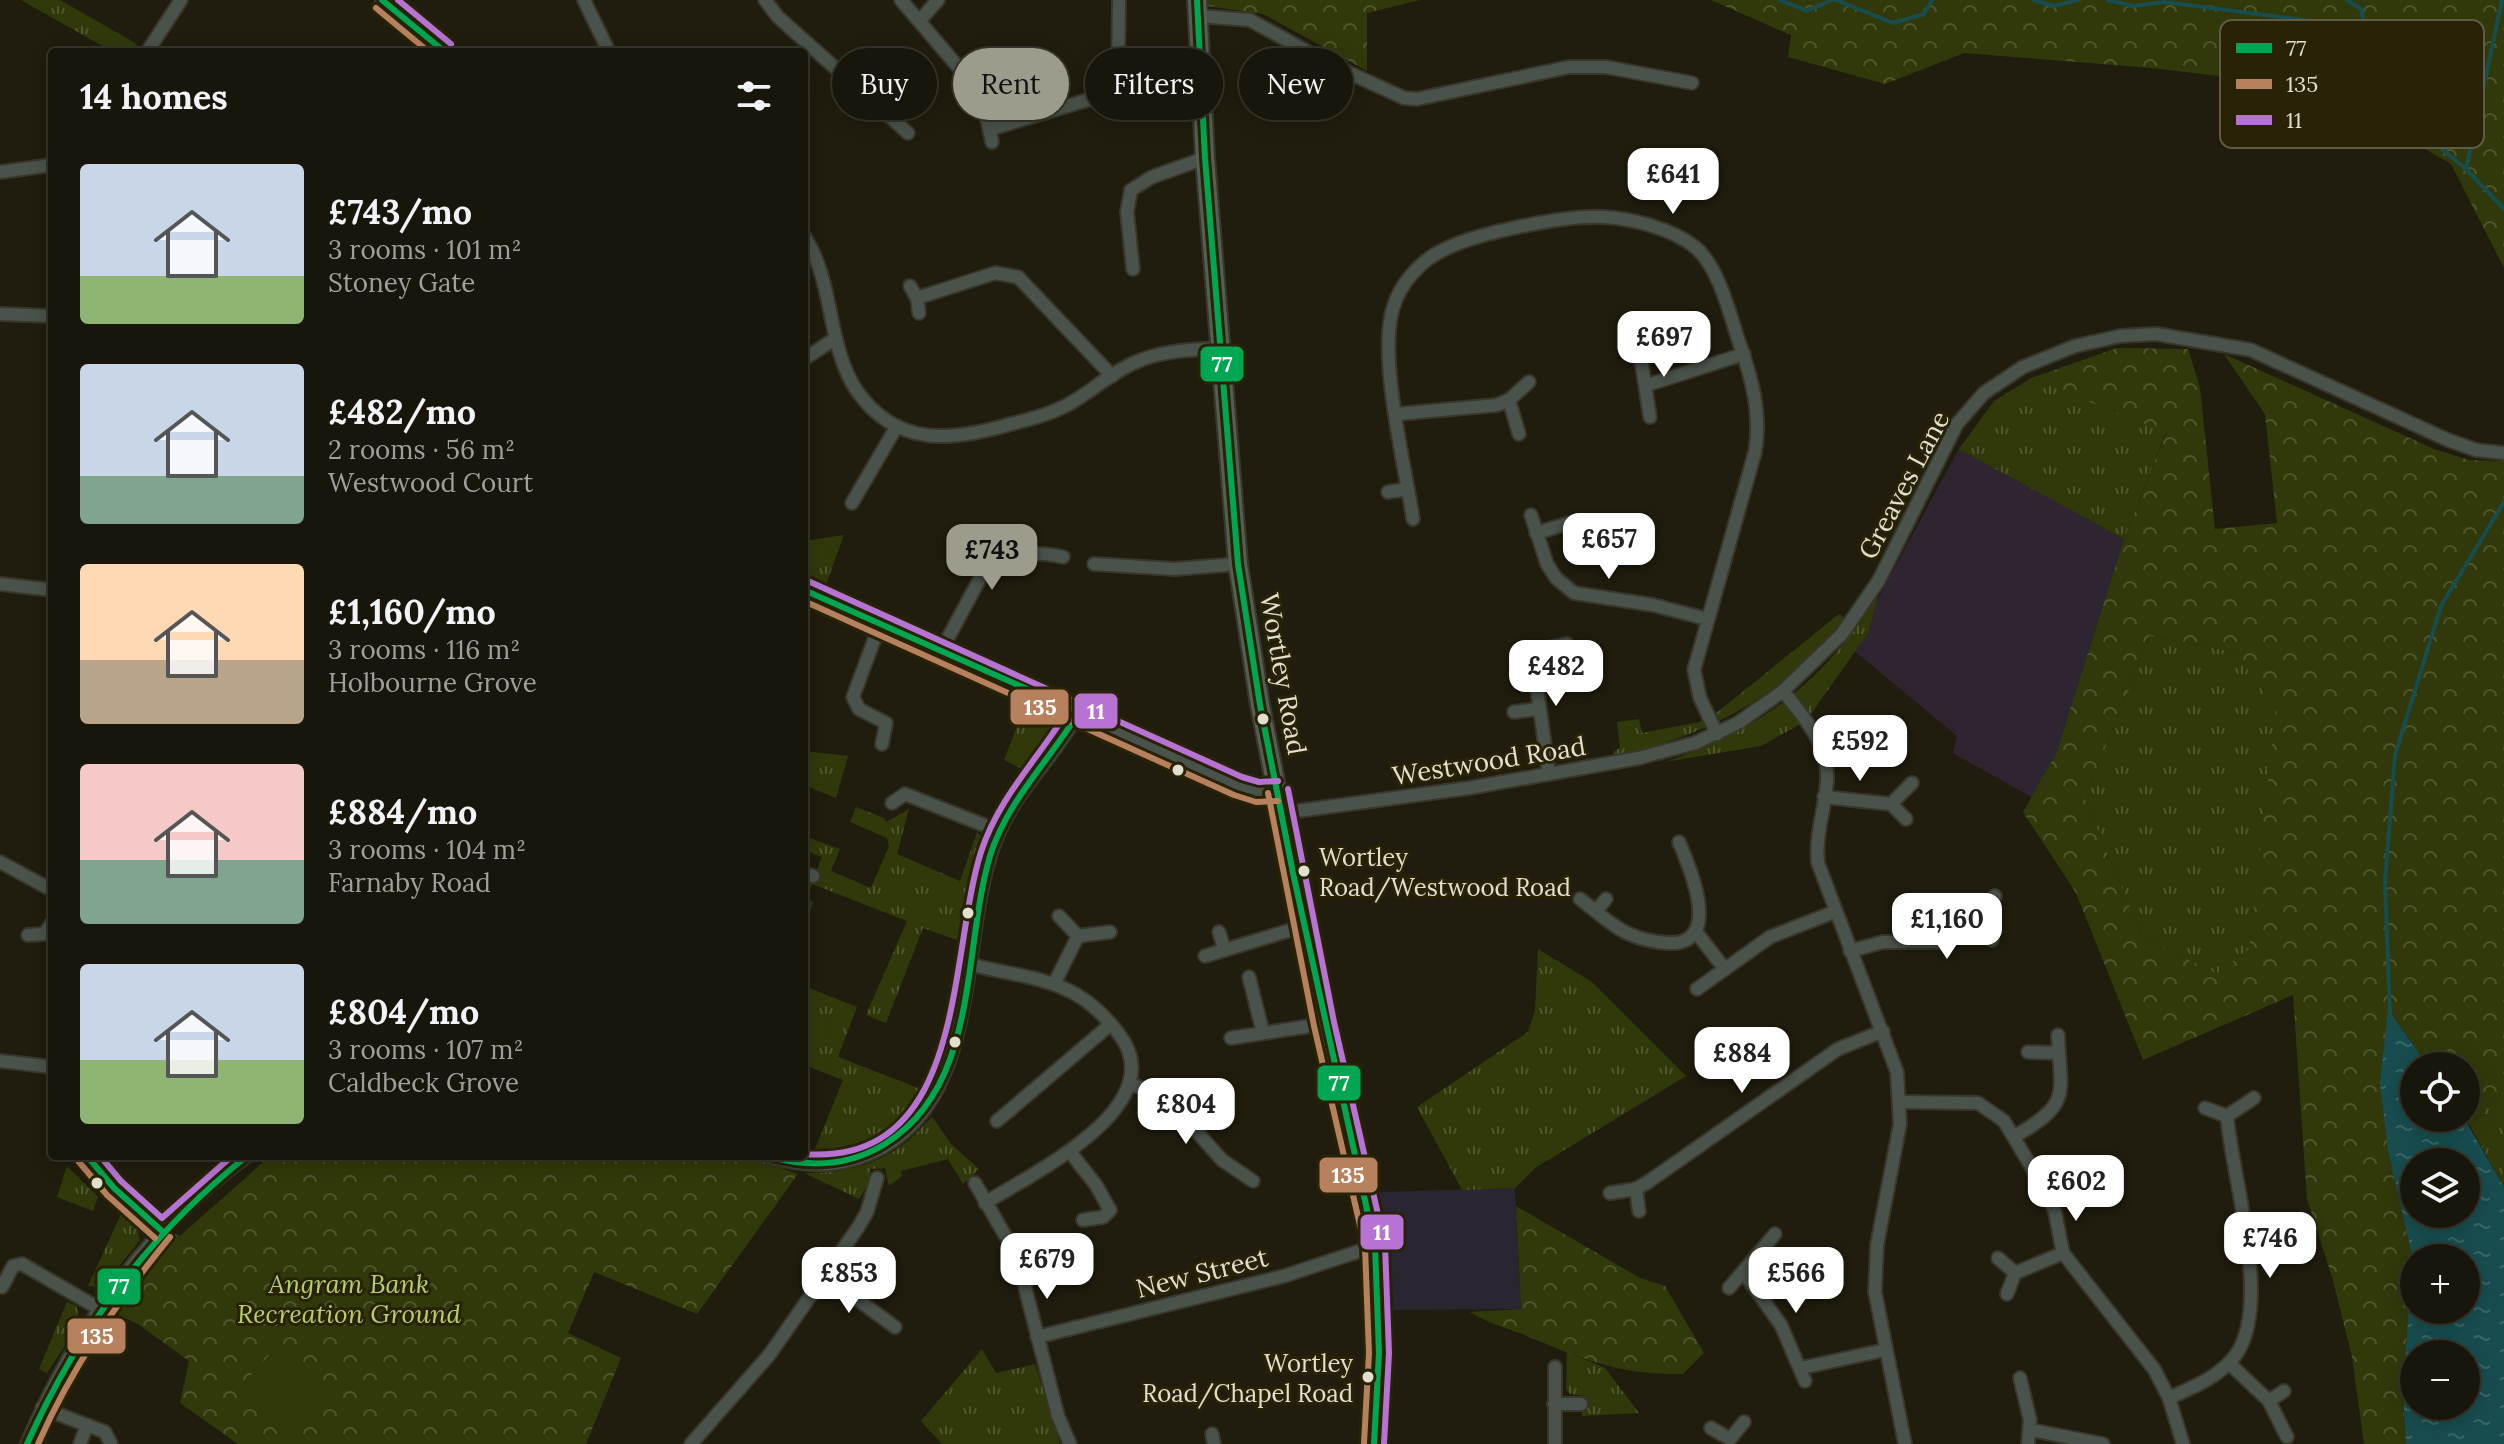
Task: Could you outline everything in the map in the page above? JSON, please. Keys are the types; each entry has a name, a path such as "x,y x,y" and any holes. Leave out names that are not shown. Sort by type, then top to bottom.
{"street":[{"path":"150,48 181,0"},
{"path":"382,0 440,48"},
{"path":"584,0 607,48"},
{"path":"765,0 778,17 832,65"},
{"path":"901,0 921,19 977,89 991,136 1114,92 1118,77 1119,0"},
{"path":"921,19 938,0"},
{"path":"1198,8 1250,20 1330,64 1404,98 1417,99 1569,67 1606,67 1692,83"},
{"name":"Wortley Road","path":"1198,8 1205,158 1238,564 1304,926 1375,1246 1379,1353 1374,1444"},
{"path":"1103,32 1119,32"},
{"path":"894,120 908,133"},
{"path":"1133,269 1127,212 1131,190 1152,177 1205,158"},
{"path":"0,172 48,166"},
{"path":"1413,519 1389,334 1392,310 1406,282 1428,260 1454,244 1562,221 1607,217 1655,229 1689,242 1708,262 1744,354 1756,402 1756,448 1697,652 1695,683 1717,734"},
{"path":"808,244 816,259 836,338 853,384 870,407 897,426 938,438 972,435 1066,406 1112,376 1151,356 1220,348"},
{"path":"917,298 995,273 1018,277 1112,376"},
{"path":"910,286 917,298 919,313"},
{"path":"0,314 48,316"},
{"name":"Greaves Lane","path":"1783,691 1819,660 1864,603 1957,424 1984,393 2023,367 2075,346 2120,336 2156,334 2251,350 2362,403 2476,450 2504,453"},
{"path":"808,356 836,338"},
{"path":"1639,347 1650,417"},
{"path":"1647,385 1744,354"},
{"path":"1397,414 1437,408 1479,408 1509,400 1529,382"},
{"path":"1509,400 1519,434"},
{"path":"852,503 897,426"},
{"path":"1388,492 1408,489"},
{"path":"1531,515 1556,578 1574,593 1653,605 1707,619"},
{"path":"1536,533 1570,523"},
{"path":"941,651 984,571 995,562 1025,553 1063,557"},
{"path":"1094,564 1175,569 1238,564"},
{"path":"0,584 48,590"},
{"path":"808,592 1238,786 1258,792 1278,791"},
{"path":"880,624 853,697 859,709 886,723 882,744"},
{"path":"1549,774 1537,709 1533,660 1542,649 1567,644"},
{"path":"1783,691 1821,746 1827,770 1817,830 1818,863 1897,1072 1901,1102 1875,1268 1877,1316 1905,1444"},
{"name":"Westwood Road","path":"1282,813 1549,774 1667,752 1717,734 1755,713 1783,691"},
{"path":"1514,712 1537,709"},
{"path":"782,1160 795,1164 841,1163 881,1149 914,1124 942,1081 957,1030 989,858 999,831 1022,788 1056,750 1079,712"},
{"path":"1891,804 1912,783"},
{"path":"892,803 905,794 999,831"},
{"path":"1824,797 1891,804 1906,819"},
{"path":"1679,842 1698,896 1696,932 1724,968"},
{"path":"0,862 48,888"},
{"path":"1850,951 1883,942 1946,942 1986,920 1995,896"},
{"path":"1580,899 1615,926 1643,940 1675,943 1696,932"},
{"path":"1596,911 1606,899"},
{"path":"1697,989 1770,937 1834,912"},
{"path":"1059,916 1078,936"},
{"path":"1205,956 1304,926"},
{"path":"1978,926 1992,940"},
{"path":"28,935 44,934 48,928"},
{"path":"1078,936 1110,932"},
{"path":"1219,932 1224,948"},
{"path":"1054,984 1078,936"},
{"path":"969,964 1054,984 1090,1003 1111,1024 1131,1058 1130,1084 1106,1119 1070,1152 985,1203"},
{"path":"1249,977 1263,1033"},
{"path":"997,1121 1111,1024"},
{"path":"1231,1038 1324,1024"},
{"path":"1610,1193 1636,1189 1838,1049 1883,1031"},
{"path":"2015,1136 2053,1110 2062,1086 2058,1035"},
{"path":"2028,1052 2059,1053"},
{"path":"0,1061 48,1067"},
{"path":"1130,1084 1165,1096 1222,1160 1253,1181"},
{"path":"2227,1116 2254,1098"},
{"path":"1901,1102 1978,1103 1996,1113 2015,1136 2055,1212 2063,1253 2090,1292 2139,1347 2169,1398 2182,1442 2167,1444"},
{"path":"2205,1108 2227,1116"},
{"path":"2169,1398 2201,1383 2229,1363 2238,1353 2248,1327 2252,1277 2231,1160 2227,1116"},
{"path":"1070,1152 1096,1185 1110,1210 1103,1217 1083,1220"},
{"path":"90,1160 114,1188 162,1231"},
{"path":"27,1444 72,1349 98,1308 162,1231 242,1160"},
{"path":"696,1442 770,1354 859,1226 877,1178"},
{"path":"975,1183 1017,1256 1058,1416 1070,1444"},
{"path":"1636,1189 1639,1211"},
{"path":"873,1195 888,1199"},
{"path":"1729,1288 1775,1234"},
{"name":"New Street","path":"1037,1337 1284,1276 1375,1246"},
{"path":"2007,1294 2015,1273 2063,1253"},
{"path":"1998,1258 2015,1273"},
{"path":"2,1287 17,1264 31,1267 50,1286 98,1308"},
{"path":"1744,1273 1781,1325 1803,1375 1885,1350"},
{"path":"824,1275 895,1327"},
{"path":"2229,1363 2269,1401 2287,1437"},
{"path":"1555,1367 1555,1444"},
{"path":"2020,1378 2031,1430 2028,1444"},
{"path":"2269,1401 2284,1391"},
{"path":"1554,1404 1581,1404"},
{"path":"42,1408 105,1432 111,1444"},
{"path":"1711,1428 1733,1441 1744,1422"},
{"path":"80,1444 87,1425"},
{"path":"2031,1430 2103,1444"}],"shaded area":[{"path":"1959,449 2124,539 2056,754 2033,798 1953,753 1957,736 1851,648"},
{"path":"1515,1188 1521,1309 1388,1310 1388,1245 1378,1192"}],"green space":[{"path":"21,0 60,0 137,44 135,48 106,48"},
{"path":"1203,0 1420,0 1367,13 1367,71 1353,63 1353,48 1325,48 1263,14 1207,6"},
{"path":"1711,0 2504,0 2504,268 2451,164 2423,148 2484,148 2484,20 2220,20 2220,76 1964,53 1885,84 1788,57 1791,35"},
{"path":"2117,348 2188,349 2200,388 2215,529 2277,523 2265,414 2224,354 2434,449 2469,460 2504,461 2504,1091 2480,1116 2480,1052 2418,1052 2389,1010 2388,1151 2400,1202 2400,1228 2406,1228 2410,1244 2400,1244 2400,1324 2408,1324 2406,1340 2400,1340 2400,1420 2405,1420 2406,1444 2364,1444 2352,1357 2332,1277 2307,1199 2293,995 2143,1060 2076,893 2023,812 2056,754 2124,539 2166,433 2031,378","holes":["2149,636 2235,652 2276,708 2249,949 2216,974 2142,936 2085,799"]},
{"path":"2031,378 2166,432 2124,539 1959,449 1994,401"},
{"path":"844,535 825,587 808,578 808,540"},
{"path":"1879,592 1868,633 1806,721 1761,746 1665,762 1732,734 1788,698 1837,651"},
{"path":"1839,614 1844,618 1797,670 1742,709 1680,737 1614,757 1614,751 1620,748 1617,722 1639,719 1642,733 1699,722 1719,711"},
{"path":"2149,636 2235,652 2277,708 2249,950 2216,974 2142,936 2085,799"},
{"path":"1027,701 1045,708 1054,727 1049,741 1022,769 1004,760"},
{"path":"808,751 848,756 836,798 808,787"},
{"path":"856,807 884,818 886,822 909,809 897,854 960,881 977,832 988,842 965,922 965,943 923,928 886,1023 866,1015 907,921 812,884 808,895 808,882 812,883 822,857 808,852 808,837 840,849 831,871 871,888 889,846 887,838 850,822"},
{"path":"808,899 813,902 808,918"},
{"path":"1538,949 1592,982 1686,1076 1535,1168 1515,1188 1462,1190 1417,1107 1528,1032 1535,1010"},
{"path":"808,988 857,1007 838,1057 926,1091 905,1120 878,1139 848,1151 813,1154 843,1080 808,1067"},
{"path":"2504,1091 2504,1187 2473,1132 2480,1132 2480,1116"},
{"path":"932,1117 952,1145 979,1169 963,1184 948,1159 901,1171 902,1176 889,1186 885,1168 870,1169 868,1185 859,1199 804,1173 844,1170 882,1158 909,1140"},
{"name":"Angram Bank Recreation Ground","path":"266,1160 759,1160 798,1174 697,1314 594,1272 568,1333 621,1358 586,1444 238,1444 180,1403 189,1361 138,1324 108,1310 175,1234 180,1236"},
{"path":"67,1166 98,1197 93,1211 57,1197"},
{"path":"1516,1206 1640,1278 1665,1286 1704,1353 1683,1374 1621,1369 1567,1352 1470,1312 1521,1309"},
{"path":"123,1210 135,1223 140,1240 102,1287 88,1286"},
{"path":"67,1302 77,1306 79,1324 47,1373 39,1369"},
{"path":"278,1346 333,1393 280,1437 244,1382"},
{"path":"982,1349 996,1373 1035,1364 1060,1444 942,1444 921,1421"},
{"path":"1567,1352 1605,1368 1639,1413 1582,1416 1583,1396 1570,1394 1566,1389"}],"water":[{"path":"2388,1009 2418,1052 2400,1052 2400,1132 2472,1132 2504,1187 2504,1444 2406,1444 2405,1420 2480,1420 2480,1340 2406,1340 2408,1324 2480,1324 2480,1244 2409,1244 2406,1228 2480,1228 2480,1148 2400,1148 2400,1203 2388,1151 2380,1083"}],"waterway":[{"path":"1780,0 1807,11 1832,0"},
{"path":"1836,0 1893,23 1924,14 1932,0"},
{"path":"2033,0 2054,6 2078,0"},
{"path":"2108,0 2133,6 2165,2 2303,20"},
{"path":"2347,0 2361,9 2363,20"},
{"path":"2484,84 2502,0"},
{"path":"2441,148 2504,209"},
{"path":"2466,169 2470,148"},
{"path":"2390,1014 2385,882 2395,755 2441,606 2504,502"}],"transit line":[{"name":"77","path":"382,0 440,48"},
{"name":"11","path":"398,0 451,44"},
{"name":"77","path":"1197,0 1205,158 1238,564 1260,705 1293,873 1375,1246 1379,1353 1374,1444"},
{"name":"135","path":"376,8 424,48"},
{"name":"11","path":"808,581 1242,777 1259,782 1278,781"},
{"name":"77","path":"783,1160 828,1163 871,1152 916,1119 938,1087 953,1052 963,1014 981,893 990,856 1018,799 1079,712 808,592"},
{"name":"135","path":"808,603 1234,795 1256,802 1278,801"},
{"name":"11","path":"808,1154 857,1149 896,1127 923,1091 942,1046 981,852 1009,794 1070,707"},
{"name":"11","path":"1288,789 1334,1022 1385,1245 1389,1353 1384,1444"},
{"name":"135","path":"1268,793 1314,1026 1365,1247 1369,1353 1364,1443"},
{"name":"77","path":"90,1160 114,1188 162,1231"},
{"name":"11","path":"103,1160 121,1181 162,1218 227,1160"},
{"name":"77","path":"27,1444 69,1362 119,1286 178,1218 242,1160"},
{"name":"135","path":"79,1162 107,1195 155,1238"},
{"name":"135","path":"38,1444 97,1336 170,1237"}],"place":[{"name":"Wortley Road/Westwood Road","path":"1304,871"},
{"name":"Wortley Road/Chapel Road","path":"1368,1377"}]}
